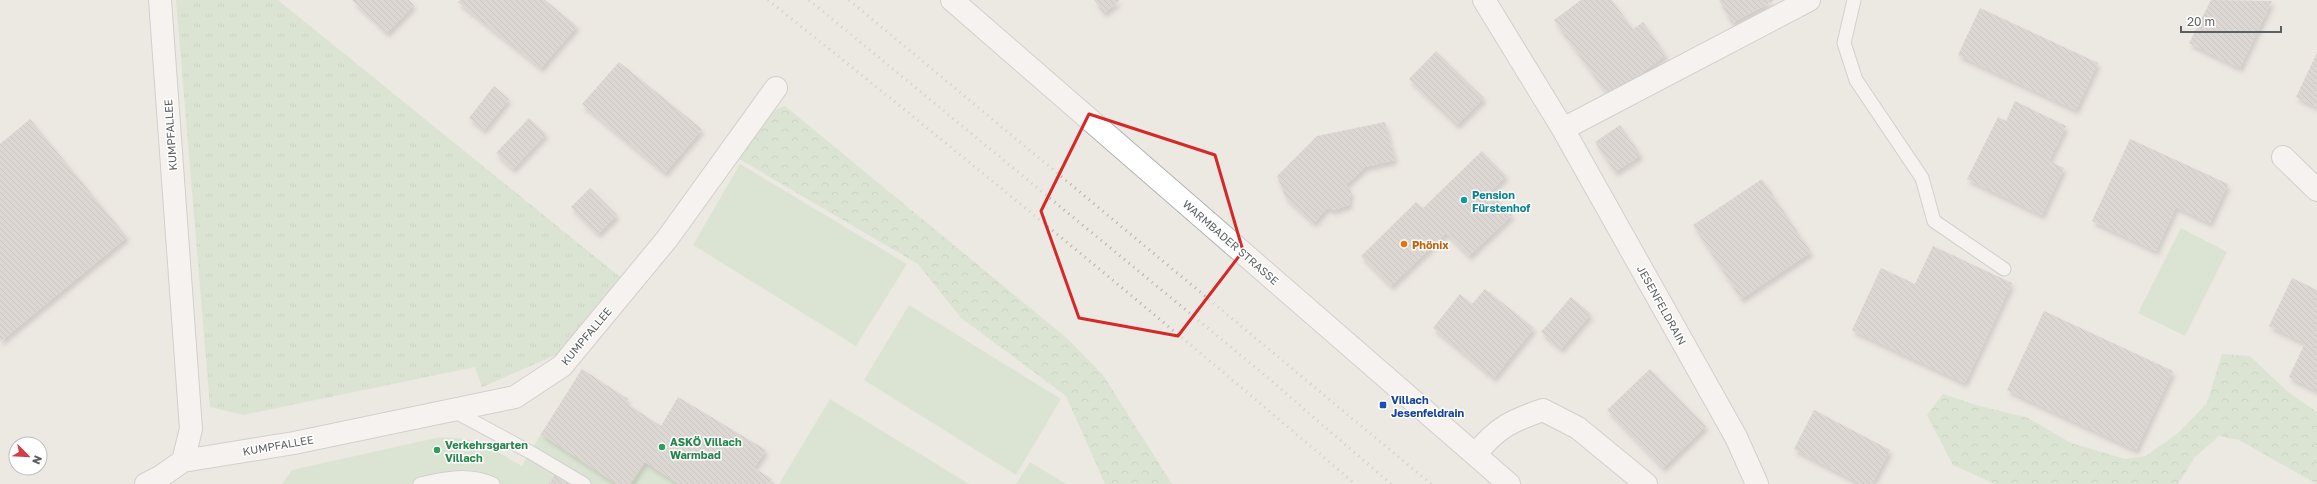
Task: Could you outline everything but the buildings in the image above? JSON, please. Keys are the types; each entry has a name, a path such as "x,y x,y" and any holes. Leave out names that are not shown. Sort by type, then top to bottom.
{"street":[{"name":"KUMPFALLEE","path":"160,0 191,429 183,460"},
{"name":"WARMBADER STRASSE","path":"952,0 1509,484"},
{"name":"JESENFELDRAIN","path":"1484,0 1563,129 1736,437 1756,484"},
{"path":"1563,129 1809,0"},
{"name":"KUMPFALLEE","path":"146,484 160,477 183,460 294,443 515,397 562,366 667,239 776,88"},
{"path":"2283,157 2317,190"},
{"path":"1476,454 1496,431 1516,419 1543,410 1578,428 1646,484"}],"lane":[{"path":"1854,0 1844,43 1856,80 1922,178 1934,221 2004,269"},
{"path":"452,410 530,452 584,484"},
{"path":"425,483 462,477 483,480 493,484"}],"highlighted area":[{"path":"1089,114 1215,155 1243,251 1178,336 1079,318 1041,211"}],"green space":[{"path":"176,0 278,0 620,277 556,355 482,387 475,367 243,415 210,407"},
{"path":"785,106 1069,340 1103,375 1172,484 1105,484 1066,396 961,318 918,264 734,156 769,112"},
{"path":"740,164 907,264 856,346 693,245"},
{"path":"2181,228 2227,252 2185,336 2138,313"},
{"path":"909,305 1061,399 1016,475 864,380"},
{"path":"2222,354 2250,356 2288,392 2317,412 2317,484 2239,440 2219,436 2195,457 2178,484 1995,484 1953,465 1927,415 1943,394 1976,405 2028,418 2071,443 2125,459 2146,456 2178,433 2207,403"},
{"path":"830,399 969,484 779,484"},
{"name":"Verkehrsgarten Villach","path":"541,434 617,484 282,484 292,470 436,438 461,439 482,444 522,466"},
{"path":"645,462 679,484 630,484"},
{"path":"1030,462 1066,484 1016,484"}],"railway":[{"path":"768,0 1063,239 1355,484"},
{"path":"809,0 1260,371 1391,484"},
{"path":"849,0 1431,484"}],"place":[{"name":"Pension Fürstenhof","path":"1464,200"},
{"name":"Phönix","path":"1404,244"},
{"name":"Villach Jesenfeldrain","path":"1383,405"},
{"name":"ASKÖ Villach Warmbad","path":"662,447"},
{"name":"Verkehrsgarten Villach","path":"437,450"}]}
